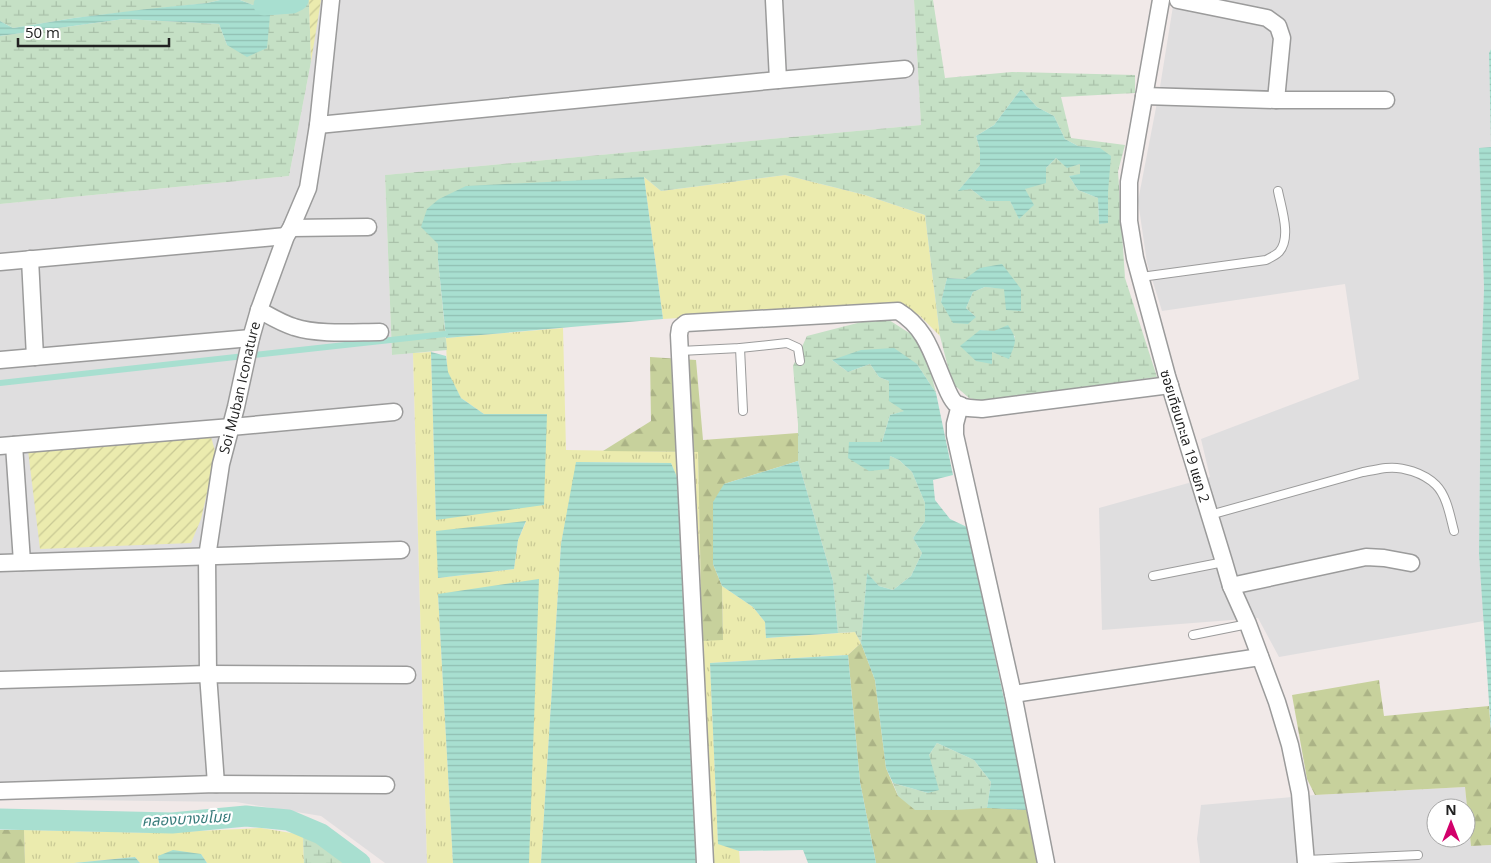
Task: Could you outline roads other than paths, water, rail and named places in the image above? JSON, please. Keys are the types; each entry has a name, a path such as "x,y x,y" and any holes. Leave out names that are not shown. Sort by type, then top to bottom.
{"street":[{"name":"Soi Muban Iconature","path":"216,784 208,674 207,557 221,464 259,310 288,232 308,188 318,125 331,0"},
{"path":"774,0 778,80"},
{"name":"ซอยเทียนทะเล 19 แยก 2","path":"1160,0 1129,182 1129,221 1135,258 1170,385 1231,586 1248,624 1277,702 1290,745 1300,793 1306,862"},
{"path":"1178,0 1267,18 1278,26 1282,38 1276,100"},
{"path":"318,125 905,69"},
{"path":"1144,96 1276,100 1386,100"},
{"path":"0,262 288,232 368,227"},
{"path":"30,259 35,357"},
{"path":"259,310 296,328 317,331 380,332"},
{"path":"705,863 680,328 686,323 898,311 909,318 925,336 949,394 955,403 965,408 982,409 1170,385"},
{"path":"0,360 250,344"},
{"path":"960,405 955,424 955,434 1013,694 1046,863"},
{"path":"22,562 7,445 231,428 394,412"},
{"path":"0,563 401,550"},
{"path":"1231,586 1366,557 1411,563"},
{"path":"1013,694 1260,657"},
{"path":"0,680 208,674 407,675"},
{"path":"0,790 216,784 386,785"}],"lane":[{"path":"1140,277 1266,260 1279,252 1285,242 1285,229 1278,191"},
{"path":"680,351 740,348 787,342 798,348 800,361"},
{"path":"740,348 743,411"},
{"path":"1210,516 1363,472 1387,468 1406,470 1423,475 1436,485 1444,500 1454,531"},
{"path":"1153,576 1224,562"},
{"path":"1193,635 1248,624"},
{"path":"1306,862 1418,855"}],"waterway":[{"path":"264,5 292,3 298,0"},
{"path":"0,383 445,334"},
{"name":"คลองบางขโมย","path":"0,819 172,823 246,816 288,820 321,834 360,863"}]}
